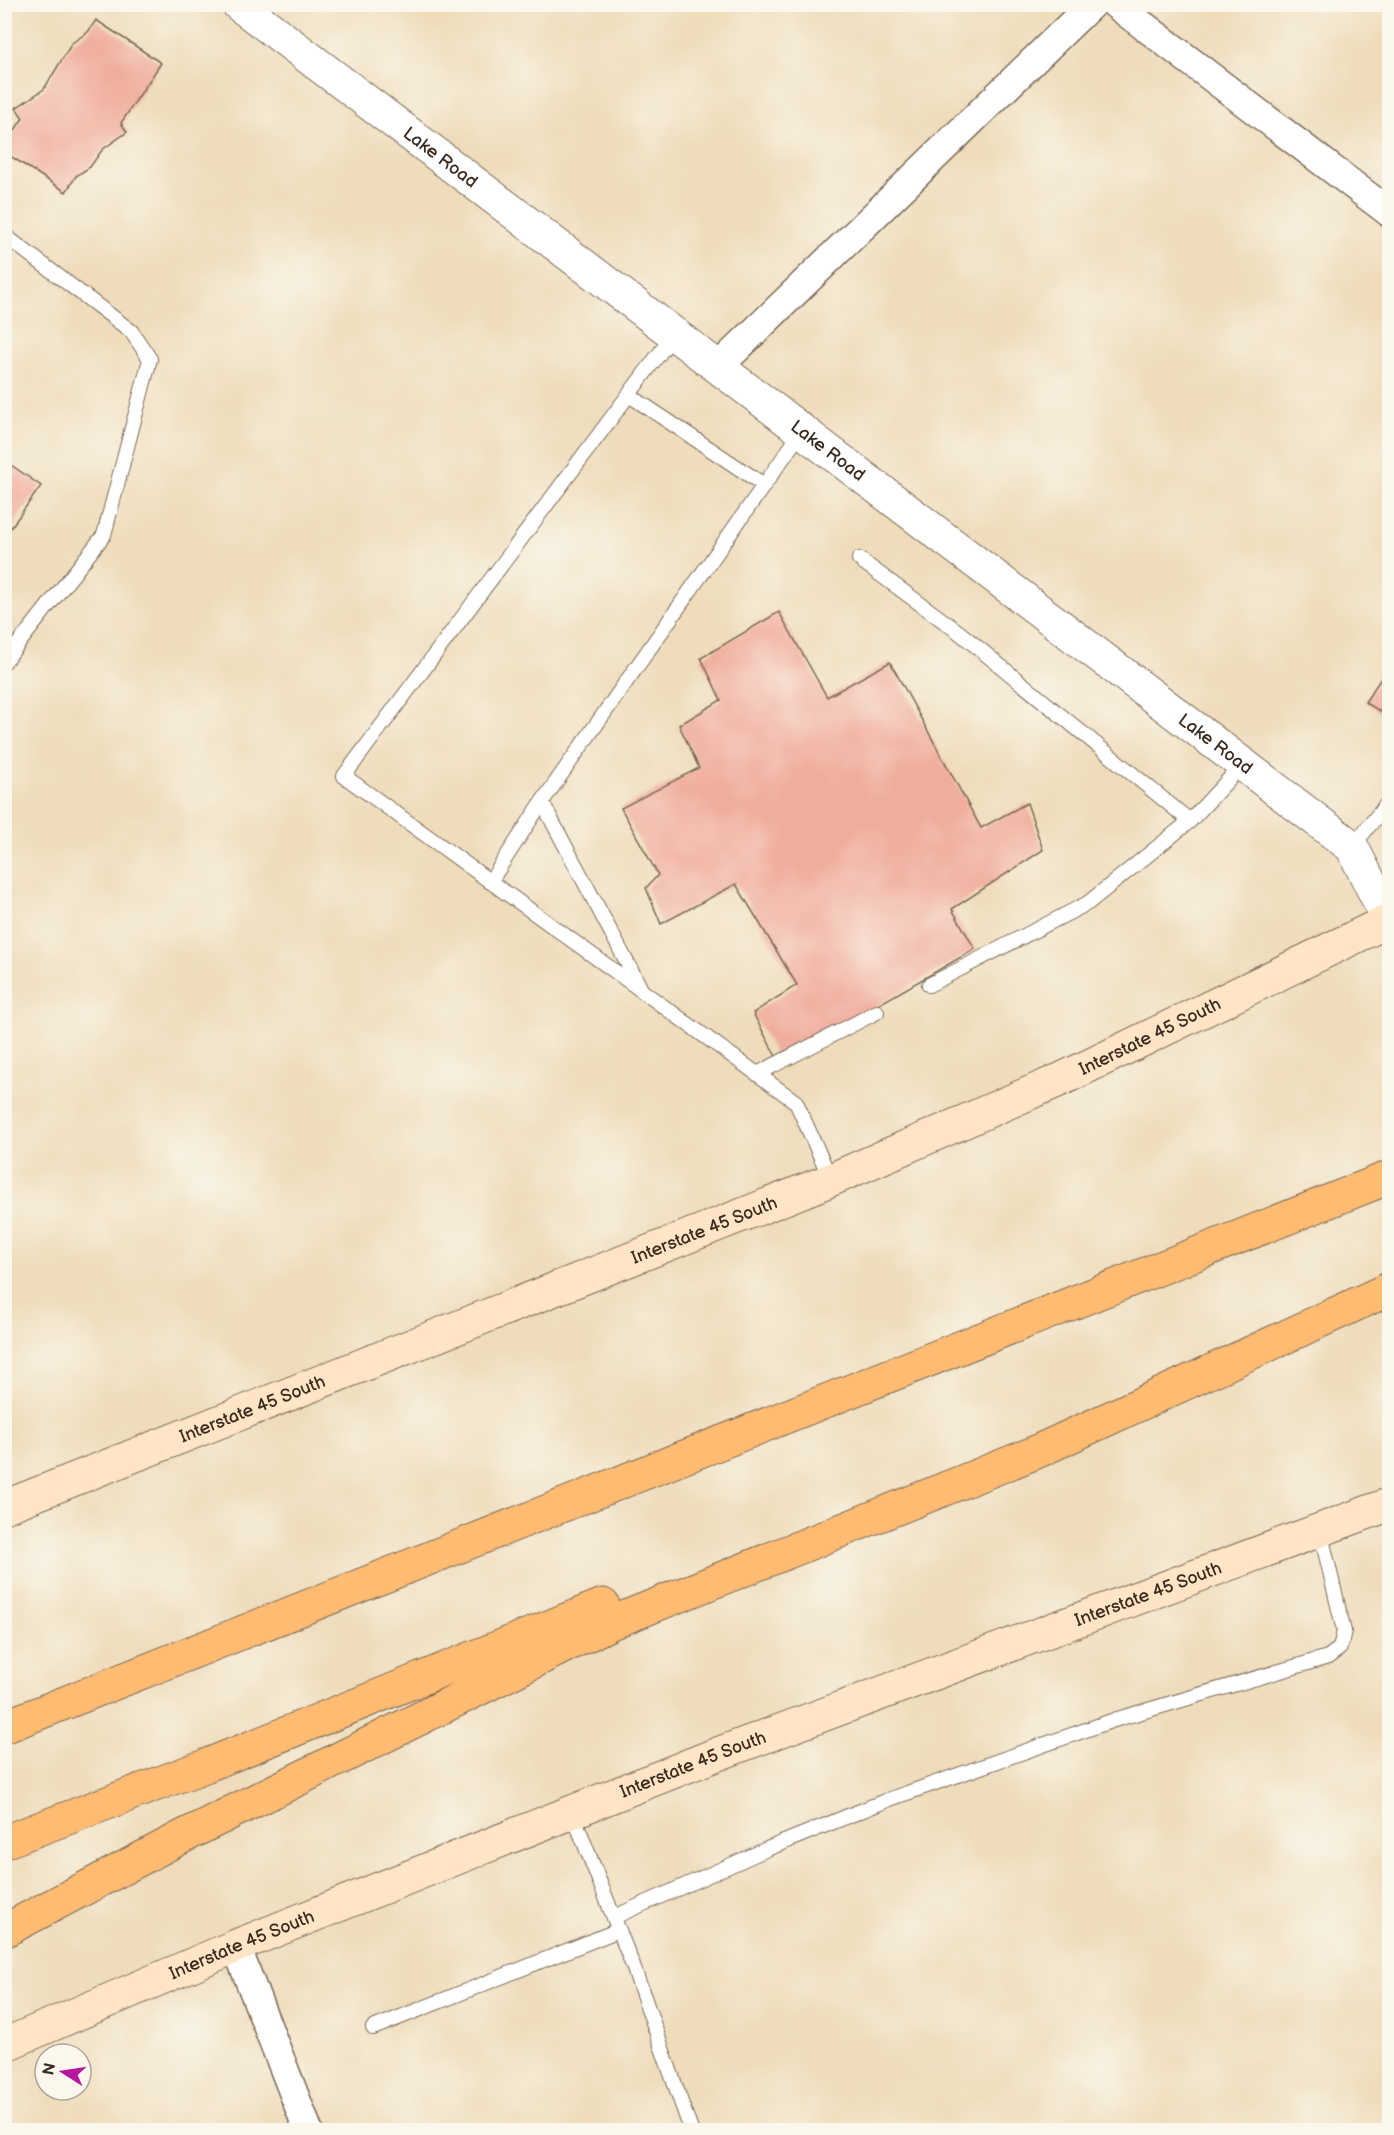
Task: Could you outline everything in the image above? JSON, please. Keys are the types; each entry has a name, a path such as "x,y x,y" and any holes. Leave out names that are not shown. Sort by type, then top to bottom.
{"highway":[{"path":"4,1727 1389,1177"},
{"path":"4,1842 205,1766 1389,1288"},
{"path":"4,1931 180,1839 611,1623 1034,1453 1389,1288"}],"main road":[{"name":"Interstate 45 South","path":"4,1507 831,1180 1064,1078 1389,920"},
{"name":"Interstate 45 South","path":"4,2045 236,1946 715,1755 1389,1504"}],"street":[{"name":"Lake Road","path":"238,4 1352,847 1389,920"},
{"path":"718,367 1092,4"},
{"path":"1115,4 1389,213"},
{"path":"236,1946 308,2130"}],"lane":[{"path":"4,235 131,331 150,359 104,535 4,662"},
{"path":"674,334 344,776 796,1102 831,1180"},
{"path":"628,395 764,484"},
{"path":"490,882 542,802 802,431"},
{"path":"859,559 960,633 1190,821"},
{"path":"929,986 1088,903 1190,821 1243,764"},
{"path":"1352,847 1389,800"},
{"path":"542,802 642,991"},
{"path":"757,1074 877,1012"},
{"path":"614,1917 767,1849 891,1799 1114,1720 1328,1657 1340,1648 1344,1631 1320,1530"},
{"path":"572,1812 619,1930 691,2130"},
{"path":"373,2028 619,1930"}],"building":[{"path":"96,20 161,63 121,123 127,132 102,150 90,167 76,176 66,192 4,152 4,146 23,118 16,108 44,89 72,43 88,32"},
{"path":"4,460 41,486 4,537"},
{"path":"779,612 827,697 890,662 981,828 1027,803 1043,850 952,909 975,949 779,1062 753,1013 797,985 736,884 661,924 646,888 658,875 621,808 699,768 679,725 721,700 701,658"},
{"path":"1390,665 1390,718 1365,702"}]}
